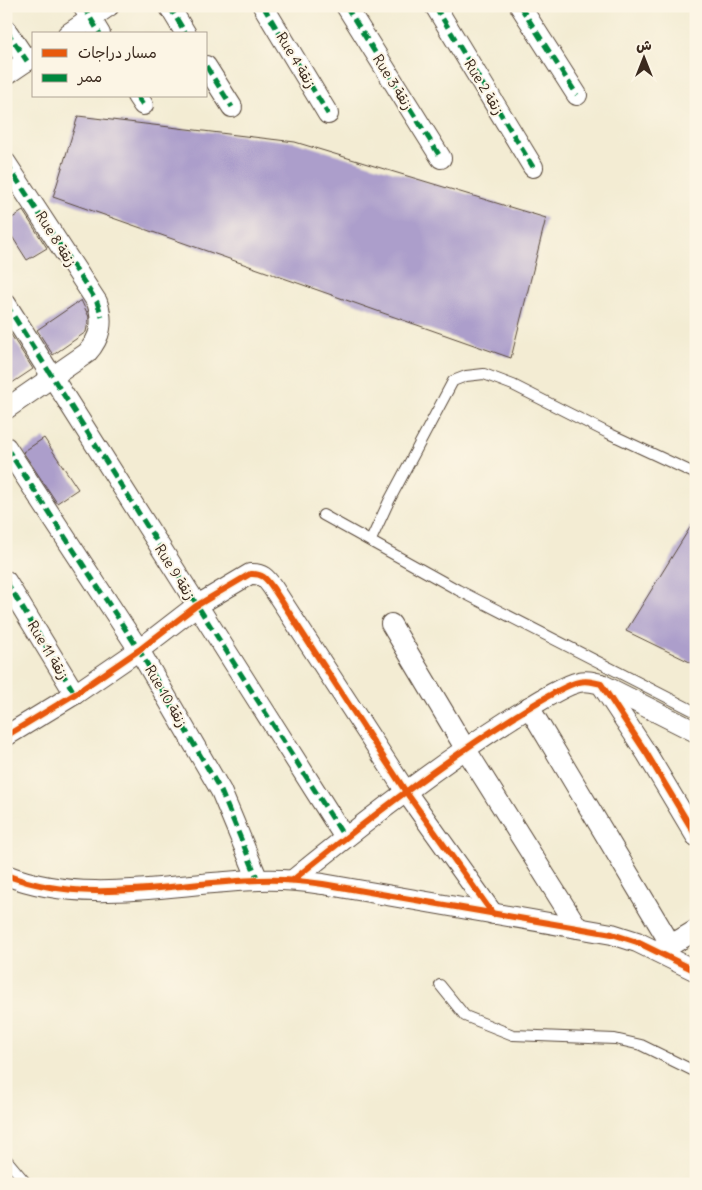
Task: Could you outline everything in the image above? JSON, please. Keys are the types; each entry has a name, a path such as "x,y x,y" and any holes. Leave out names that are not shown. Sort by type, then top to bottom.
{"street":[{"path":"71,32 109,6"},
{"path":"169,6 185,32"},
{"name":"Rue 4 زنقة","path":"263,6 328,114"},
{"name":"Rue 3 زنقة","path":"346,6 441,158"},
{"name":"Rue 2 زنقة","path":"434,6 533,167"},
{"path":"520,6 577,95"},
{"path":"6,30 30,59 6,75"},
{"path":"208,69 232,107"},
{"name":"Rue 8 زنقة","path":"6,163 97,302 102,317 100,333 95,345 87,353 53,376"},
{"name":"Rue 9 زنقة","path":"6,304 345,838"},
{"path":"6,409 53,376"},
{"name":"Rue 10 زنقة","path":"6,447 139,650 221,791 258,880"},
{"path":"8,731 75,694 139,650 196,606 250,574 258,574 265,577 406,792 493,914"},
{"name":"Rue 11 زنقة","path":"6,580 75,694"},
{"path":"391,624 465,748 578,928"},
{"path":"293,880 345,838 465,748 529,707 577,682 590,681 601,684 696,732"},
{"path":"601,684 647,754 696,836"},
{"path":"529,707 663,947 696,972"},
{"path":"6,875 32,885 64,890 133,891 258,880 293,880 578,928 663,947 696,930"}],"lane":[{"path":"371,540 389,501 454,381 466,376 484,374 513,385 696,474"},
{"path":"323,515 458,590 696,712"},
{"path":"440,984 465,1016 514,1036 615,1039 641,1045 696,1072"},
{"path":"6,1159 27,1184"}],"building":[{"path":"78,116 295,142 546,218 511,358 53,197"},
{"path":"23,211 47,248 27,260 6,227 6,222"},
{"path":"81,300 89,317 86,332 53,355 37,330"},
{"path":"6,327 33,369 6,387"},
{"path":"44,438 78,489 57,503 23,452"},
{"path":"696,518 696,665 626,631"}],"marked path":[{"path":"83,6 99,32"},
{"path":"169,6 185,32"},
{"path":"263,6 328,114"},
{"path":"346,6 441,158"},
{"path":"435,6 533,167"},
{"path":"520,6 577,95"},
{"path":"6,30 27,61"},
{"path":"208,69 232,107"},
{"path":"138,98 143,105"},
{"path":"6,163 97,302 102,317"},
{"path":"6,304 345,838"},
{"path":"6,447 139,650 221,791 258,880"},
{"path":"6,581 75,694"}],"cycle path":[{"path":"6,736 75,694 139,650 196,606 250,574 261,575 273,588 406,792 493,914"},
{"path":"293,880 455,756 545,698 582,681 601,684 647,754 696,836"},
{"path":"6,875 68,890 100,891 259,880 291,880 323,884 612,934 637,942 696,971"}]}
